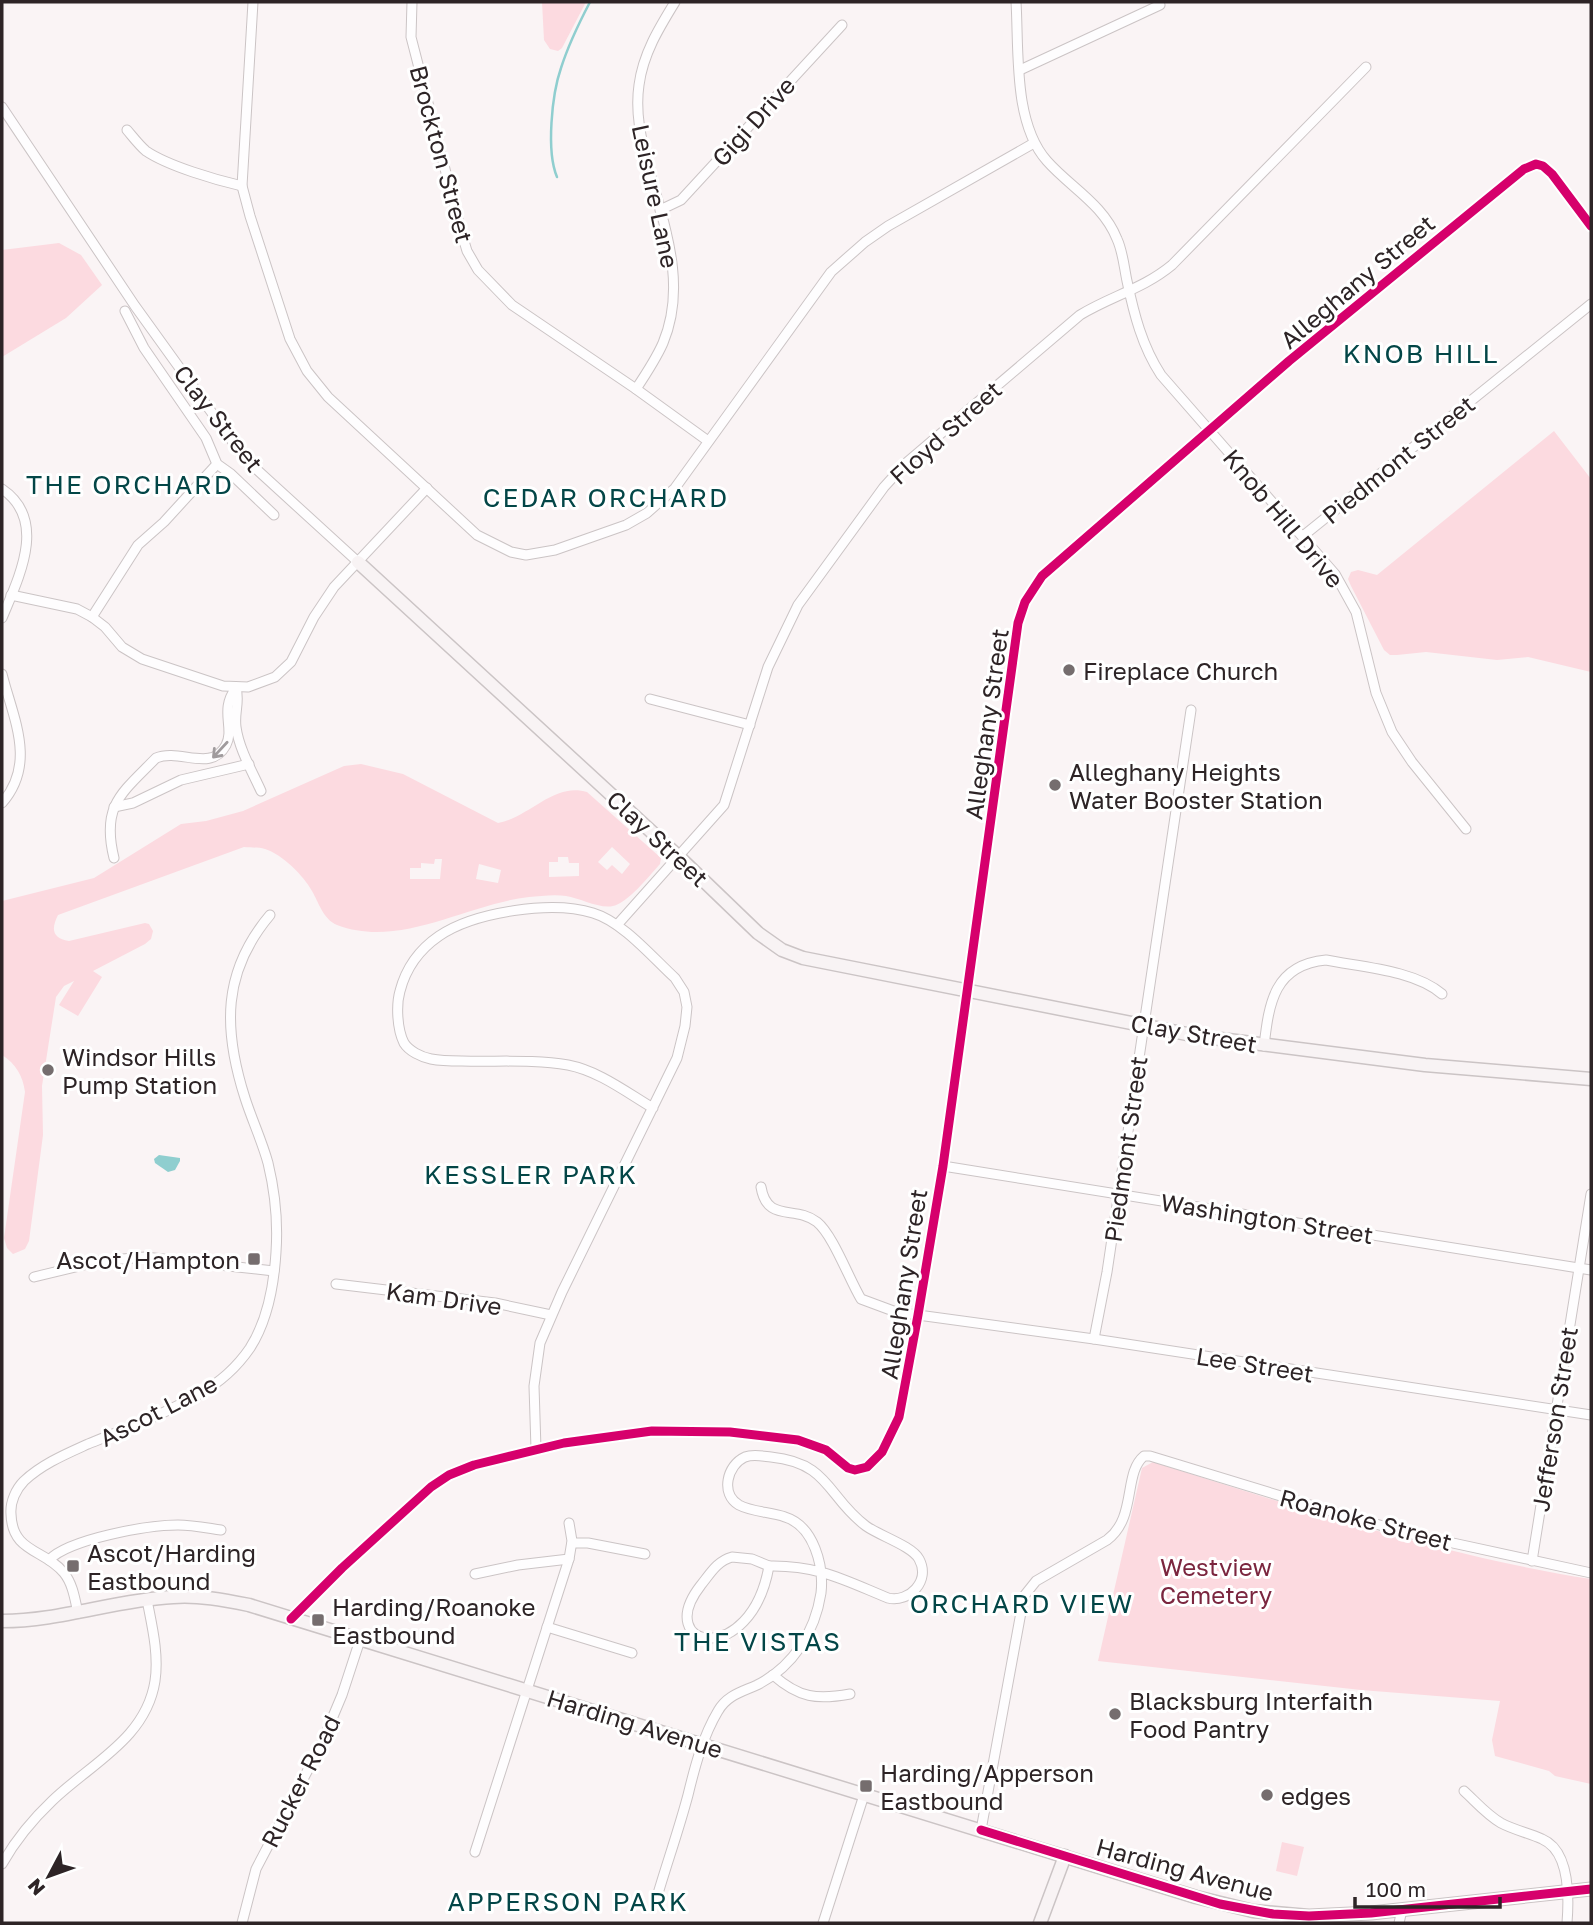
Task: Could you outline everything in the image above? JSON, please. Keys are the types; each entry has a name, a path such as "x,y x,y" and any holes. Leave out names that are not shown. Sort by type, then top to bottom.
{"main road":[{"name":"Clay Street","path":"358,562 758,933 776,946 803,958 1197,1036 1459,1068 1591,1079"},
{"name":"Harding Avenue","path":"2,1621 47,1618 175,1596 248,1605 1208,1900 1253,1911 1309,1916 1400,1917 1591,1889"},
{"path":"1040,1923 1065,1856"}],"street":[{"path":"253,2 242,186 290,339 307,371 328,397 477,535 496,546 527,555 555,550 626,525 647,513 675,488 831,272 888,226 1034,143 1021,103 1016,2"},
{"name":"Brockton Street","path":"412,2 411,37 461,231 467,251 478,270 512,304 708,441"},
{"name":"Leisure Lane","path":"636,389 664,341 675,289 674,261 642,139 638,108 643,63 675,2"},
{"path":"1020,70 1160,5"},
{"name":"Gigi Drive","path":"660,210 681,200 842,25"},
{"name":"Floyd Street","path":"617,925 724,805 768,667 798,605 884,487 905,464 1080,315 1154,279 1172,265 1366,67"},
{"name":"Clay Street","path":"2,107 135,306 238,449 254,467 358,562"},
{"path":"127,130 139,144 156,156 219,181 242,186"},
{"name":"Knob Hill Drive","path":"1034,143 1046,160 1107,218 1119,241 1142,341 1161,375 1335,573 1353,604 1362,628 1376,693 1392,732 1412,762 1466,829"},
{"name":"Alleghany Street","path":"536,1448 652,1430 730,1432 806,1441 826,1450 848,1468 864,1469 872,1463 881,1452 899,1417 918,1315 943,1166 1018,623 1025,602 1042,576 1210,430 1524,169 1539,165 1552,174 1591,226"},
{"name":"Piedmont Street","path":"1303,536 1591,304"},
{"path":"125,311 144,348 206,438 217,464 275,515"},
{"path":"92,617 138,545 164,522 217,464"},
{"path":"11,595 77,609 105,626 122,647 142,659 223,686 248,687 275,677 291,662 334,587 427,488"},
{"path":"2,489 12,496 19,506 26,519 28,531 27,544 2,618"},
{"path":"2,674 21,747 22,762 17,780 2,803"},
{"path":"236,688 240,702 237,710 237,730 261,791"},
{"path":"114,858 108,823 123,792 156,758 170,754 201,759 219,754 228,740 226,718 230,696 236,688"},
{"path":"650,699 750,726"},
{"name":"Piedmont Street","path":"1094,1339 1107,1272 1191,710"},
{"path":"114,807 133,803 181,780 249,764"},
{"path":"291,1619 342,1568 432,1487 461,1469 536,1448 535,1370 540,1343 551,1315 653,1108 677,1058 685,1026 686,998 675,978 617,925 593,913 556,908 496,915 459,926 429,943 413,961 400,988 398,1020 404,1042 416,1054 427,1058 567,1065 595,1074 653,1108"},
{"name":"Ascot Lane","path":"78,1613 70,1581 64,1572 49,1560 26,1548 13,1528 11,1506 22,1483 60,1457 196,1396 221,1379 257,1337 267,1309 274,1271 277,1231 273,1190 265,1155 237,1070 229,1014 240,962 252,938 270,915"},
{"path":"1264,1046 1268,1009 1273,995 1292,970 1313,961 1326,960 1413,978 1432,985 1441,994"},
{"name":"Washington Street","path":"943,1166 1591,1270"},
{"name":"Lee Street","path":"761,1186 763,1198 770,1207 816,1222 829,1240 861,1299 896,1312 1094,1339 1591,1415"},
{"name":"Jefferson Street","path":"1532,1561 1591,1194"},
{"path":"34,1277 100,1261 145,1256 274,1271"},
{"name":"Kam Drive","path":"337,1284 495,1303 551,1315"},
{"path":"657,1897 702,1745 722,1705 733,1695 773,1675 794,1656 808,1635 818,1610 821,1571 814,1548 799,1525 787,1517 741,1506 733,1500 728,1490 734,1465 752,1455 807,1466 832,1487 864,1524 913,1552 922,1569 921,1580 914,1592 898,1600 821,1571 769,1566 752,1559 732,1557 718,1564 690,1601 688,1621 694,1633 711,1640 737,1628 752,1613 759,1601 769,1566"},
{"name":"Roanoke Street","path":"981,1830 1024,1596 1036,1581 1107,1540 1117,1531 1125,1517 1137,1466 1144,1456 1379,1525 1591,1573"},
{"path":"475,1852 569,1559 572,1543 569,1523"},
{"path":"49,1560 72,1545 148,1527 182,1525 221,1530"},
{"path":"572,1543 588,1543 645,1554"},
{"path":"475,1574 518,1565 569,1559"},
{"path":"2,1864 17,1840 51,1802 114,1751 142,1717 152,1693 156,1666 155,1642 147,1600"},
{"path":"547,1627 632,1653"},
{"name":"Rucker Road","path":"242,1923 256,1869 321,1745 342,1695 360,1640"},
{"path":"773,1675 791,1690 809,1696 850,1694"},
{"path":"1464,1791 1500,1822 1554,1846 1561,1859 1567,1892 1567,1923"},
{"path":"823,1923 864,1795"}],"green space":[{"path":"542,2 586,2 558,51 550,49 544,40"},
{"path":"59,243 81,255 102,285 66,318 2,357 2,250"},
{"path":"1554,431 1591,479 1591,672 1528,657 1497,660 1426,652 1390,655 1384,650 1351,586 1348,579 1351,572 1358,570 1377,575"},
{"path":"361,764 403,774 498,823 510,820 564,792 587,792 661,858 660,864 632,895 613,906 602,906 562,895 529,897 505,901 409,929 385,932 361,931 332,922 292,866 265,849 244,847 58,915 54,925 56,935 69,941 145,923 149,924 153,931 151,939 145,944 93,971 102,977 78,1016 59,1005 74,981 64,986 56,997 42,1086 43,1135 29,1241 25,1249 13,1254 7,1248 4,1238 25,1092 18,1071 2,1055 2,901 94,878 181,824 206,821 243,811 344,766","holes":["612,847 630,864 622,874 612,865 607,870 598,862","558,857 568,857 569,863 579,863 579,876 549,877 549,862 558,862","435,859 442,859 440,879 410,879 410,868 421,868 421,863 434,864","479,864 501,870 498,883 476,879"]},
{"name":"Westview Cemetery","path":"1153,1462 1425,1544 1591,1579 1591,1784 1555,1776 1549,1771 1495,1756 1492,1740 1500,1701 1361,1690 1098,1661 1142,1468"},
{"path":"1282,1842 1304,1847 1297,1876 1276,1871"}],"water":[{"path":"159,1155 180,1158 175,1170 168,1172 155,1163 154,1159"}],"waterway":[{"path":"557,177 551,138 555,92 567,51 590,2"}],"cycle path":[{"path":"291,1619 342,1568 431,1487 449,1475 474,1465 564,1443 652,1431 730,1432 798,1440 826,1450 848,1468 855,1470 867,1467 882,1452 899,1417 918,1315 943,1166 1018,623 1025,602 1042,576 1289,361 1524,169 1536,164 1543,166 1591,226"},
{"path":"981,1830 1220,1904 1273,1914 1309,1916 1371,1913 1591,1889"}],"place":[{"name":"Fireplace Church","path":"1069,670"},
{"name":"Alleghany Heights Water Booster Station","path":"1055,785"},
{"name":"Windsor Hills Pump Station","path":"48,1070"},
{"name":"Ascot/Hampton","path":"254,1259"},
{"name":"Ascot/Harding Eastbound","path":"73,1566"},
{"name":"Harding/Roanoke Eastbound","path":"318,1620"},
{"name":"Blacksburg Interfaith Food Pantry","path":"1115,1714"},
{"name":"Harding/Apperson Eastbound","path":"866,1786"},
{"name":"edges","path":"1267,1795"}],"district":[{"name":"KNOB HILL","path":"1421,353"},
{"name":"THE ORCHARD","path":"130,484"},
{"name":"CEDAR ORCHARD","path":"606,497"},
{"name":"KESSLER PARK","path":"531,1174"},
{"name":"ORCHARD VIEW","path":"1022,1603"},
{"name":"THE VISTAS","path":"758,1641"},
{"name":"APPERSON PARK","path":"568,1901"}]}
